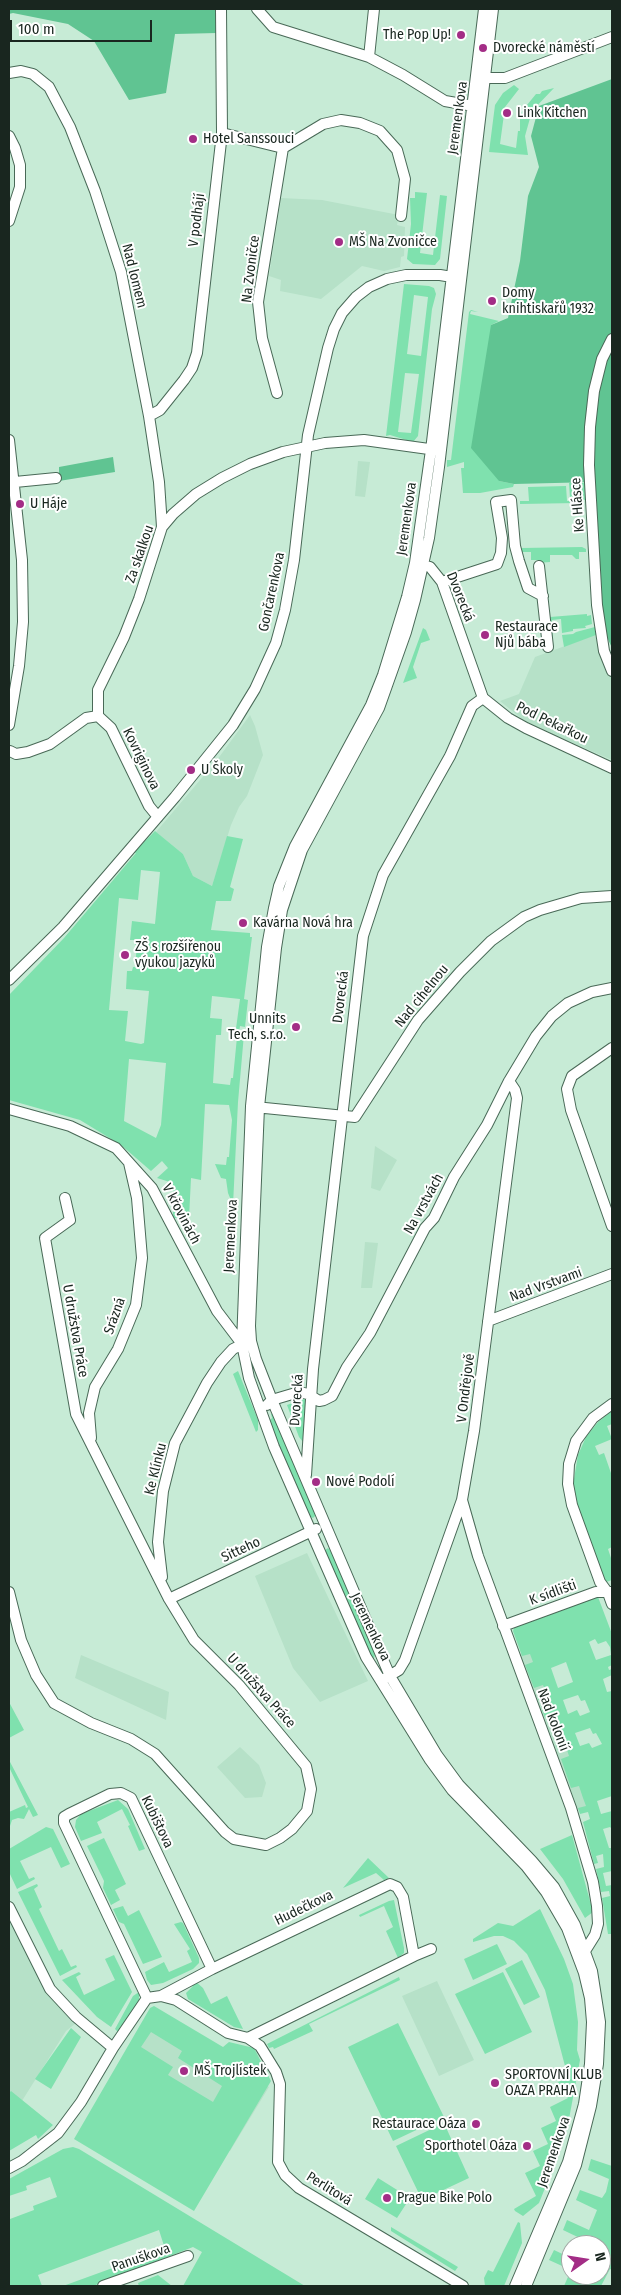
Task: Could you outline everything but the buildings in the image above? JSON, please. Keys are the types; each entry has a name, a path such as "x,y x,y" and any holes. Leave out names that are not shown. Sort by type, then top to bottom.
{"street":[{"name":"V podhájí","path":"149,416 160,410 184,380 196,353 222,133 221,9"},
{"path":"257,9 272,27 368,57 403,74 445,101 478,107"},
{"path":"368,57 374,9"},
{"path":"481,78 484,9"},
{"path":"481,78 493,9"},
{"name":"Jeremenkova","path":"515,2286 568,2162 588,2083 592,2022 590,1998 581,1952 575,1925 554,1887 532,1861 459,1785 386,1678 366,1657 274,1447 249,1378 246,1343 255,1107 271,948 295,866 379,708 406,632 419,564 436,450 481,78 505,78 612,37"},
{"name":"Nad lomem","path":"9,73 21,71 33,74 49,88 70,126 95,191 120,272 149,416 159,482 162,527"},
{"path":"222,133 283,148 323,124 341,120 360,122 380,131 397,150 404,179 401,216"},
{"path":"9,136 20,165 20,187 9,221"},
{"name":"Na Zvoničce","path":"277,393 262,338 258,302 283,148"},
{"name":"Gončarenkova","path":"9,980 63,927 215,750 238,717 257,684 276,643 285,610 294,560 308,435 328,348 342,313 356,297 370,287 387,279 406,275 457,278"},
{"name":"Ke Hlásce","path":"612,339 602,359 594,391 590,427 589,466 598,605 604,651 612,671"},
{"path":"9,440 22,560 23,622 19,666 9,725"},
{"name":"Za skalkou","path":"98,716 98,690 124,637 139,600 162,527 173,514 196,494 250,464 283,452 325,443 364,440 436,450"},
{"path":"15,482 56,478"},
{"path":"442,582 497,564 501,553 502,538 496,502 511,500 515,546 519,561 528,588 543,596"},
{"name":"Dvorecká","path":"306,1478 313,1369 363,936 376,890 400,843 450,756 472,706 483,698 442,582 434,571 419,564"},
{"path":"539,566 548,647"},
{"name":"Pod Pekařkou","path":"483,698 508,718 526,728 612,768"},
{"path":"9,750 16,754 50,744 86,718 98,716"},
{"name":"Kovriginova","path":"98,716 111,728 149,806 158,817"},
{"name":"Nad cihelnou","path":"255,1107 355,1116 418,1020 460,972 491,941 524,917 540,910 581,898 612,896"},
{"name":"Na vrstvách","path":"272,1400 299,1392 308,1394 312,1398 324,1400 332,1396 347,1366 370,1333 425,1228 434,1218 454,1177 496,1108 530,1044 552,1016 580,997 612,988"},
{"path":"612,1048 572,1076 567,1089 571,1110 612,1226"},
{"name":"V Ondřejově","path":"386,1678 398,1670 405,1660 462,1500 474,1431 517,1098 515,1090 509,1081"},
{"name":"V křovinách","path":"11,1112 70,1126 116,1148 152,1188 216,1311 246,1343"},
{"name":"Srázná","path":"92,1444 89,1412 95,1387 118,1349 136,1305 142,1258 137,1198 128,1161"},
{"name":"U družstva Práce","path":"9,1592 20,1640 36,1675 54,1703 91,1723 131,1739 155,1754 225,1832 234,1839 266,1845 292,1830 307,1811 311,1789 306,1766 239,1685 194,1640 169,1599 76,1414 45,1238 70,1220 65,1198"},
{"name":"Nad Vrstvami","path":"488,1321 612,1274"},
{"name":"Jeremenkova","path":"246,1343 306,1478 386,1678"},
{"name":"Ke Klínku","path":"169,1599 159,1566 158,1542 163,1491 175,1443 207,1382 227,1354 246,1343"},
{"path":"263,1415 266,1406 272,1400"},
{"path":"612,1404 593,1418 576,1441 569,1464 568,1484 572,1506 590,1557 600,1582 610,1592 612,1604"},
{"name":"Nad kolonií","path":"462,1500 478,1556 571,1808 593,1882 598,1906 598,1924 595,1935 581,1952"},
{"name":"Sitteho","path":"169,1599 324,1526"},
{"name":"K sídlišti","path":"504,1626 596,1592 610,1592"},
{"name":"Kubištova","path":"147,1998 64,1823 64,1818 69,1814 110,1794 121,1793 131,1798 212,1968"},
{"name":"Hudečkova","path":"147,1998 161,1996 212,1968 390,1884 397,1886 403,1897 414,1956"},
{"path":"9,1906 50,1989 76,2017 113,2048"},
{"path":"248,2038 431,1948"},
{"name":"Jeremenkova","path":"526,2286 576,2165 596,2084 600,2022 592,1971 581,1952"},
{"name":"Hudečkova","path":"161,1996 176,2000 228,2033 248,2038"},
{"path":"9,2168 22,2161 58,2133 147,1998"},
{"name":"Perlitová","path":"248,2038 260,2046 270,2061 280,2084 278,2162 285,2175 299,2188 463,2286"},
{"name":"Panuškova","path":"103,2286 188,2256"}],"shaded area":[{"name":"MŠ Na Zvoničce","path":"281,198 322,200 399,215 397,225 405,227 404,256 401,257 400,267 384,271 362,266 321,299 280,291 281,280 269,276"},
{"path":"358,461 370,462 365,497 355,496"},
{"path":"595,635 612,678 612,760 527,723 500,701 519,694 535,657"},
{"path":"250,715 263,755 247,796 239,807 231,825 212,886 193,876 183,854 156,832 217,760"},
{"path":"375,1146 397,1160 380,1191 371,1188"},
{"path":"365,1242 378,1243 372,1288 361,1288"},
{"path":"307,1553 368,1681 320,1702 293,1668 255,1576"},
{"path":"532,1650 588,1807 576,1811 518,1655"},
{"path":"81,1655 169,1692 166,1720 75,1678"},
{"path":"240,1747 259,1765 266,1783 262,1797 245,1798 217,1767"},
{"path":"9,1916 76,2023 66,2031 20,2104 9,2090"},
{"path":"437,1981 474,2060 439,2076 402,1996"},
{"name":"MŠ Trojlístek","path":"149,2015 269,2087 230,2151 110,2079"}],"green space":[{"path":"9,9 218,9 217,33 175,34 166,93 129,100 94,41 68,24 13,13 9,14"},
{"path":"612,79 612,648 607,637 601,603 595,482 514,484 499,481 471,448 491,325 508,318 520,261 528,196 539,167 531,136 539,106"},
{"path":"514,85 519,89 505,107 500,144 516,148 518,131 520,131 520,113 528,106 536,94 554,88 532,111 525,136 528,155 489,152 495,105 503,93"},
{"path":"415,192 427,193 420,253 433,255 440,195 447,196 440,259 435,265 413,264 407,259 411,224 410,198 415,198"},
{"path":"404,284 429,286 434,288 436,294 432,309 418,436 413,442 390,435 386,436","holes":["414,295 428,297 421,356 407,354","405,373 419,374 411,433 398,432"]},
{"path":"471,310 478,312 471,311 470,314 499,321 491,325 499,481 514,484 513,487 480,493 463,493 461,468 464,468 464,462 447,467 447,460 451,460 469,312"},
{"path":"113,457 115,472 59,481 59,467"},
{"path":"569,483 585,483 585,500 570,498"},
{"path":"566,486 567,501 577,500 577,503 520,504 520,501 529,501 528,487"},
{"path":"582,547 586,549 586,552 579,552 579,559 572,555 550,555 550,562 538,563 538,560 531,560 531,552 522,552 522,548"},
{"path":"587,614 587,616 591,615 592,624 585,626 586,628 573,629 573,631 562,633 561,619 552,620 553,650 550,617"},
{"path":"595,627 596,635 564,647 562,635 573,634"},
{"path":"423,628 426,630 430,640 421,643 413,667 417,678 403,683"},
{"path":"155,831 183,854 193,876 212,886 227,836 243,839 230,887 234,889 231,901 216,901 211,930 250,933 250,937 252,937 244,999 248,1000 245,1027 240,1026 239,1033 244,1034 238,1102 233,1205 228,1193 226,1179 221,1178 215,1164 226,1165 227,1157 229,1157 232,1120 229,1105 205,1104 201,1180 191,1178 189,1218 173,1218 173,1183 157,1178 168,1168 162,1161 151,1171 121,1145 80,1120 9,1100 9,995 64,938 136,853 134,852","holes":["141,870 160,872 155,924 132,921 130,940 135,940 135,945 137,945 135,967 133,967 132,971 127,971 126,989 149,991 144,1043 141,1044 125,1041 128,1011 109,1010 119,898 138,900","212,996 240,999 235,1036 237,1037 233,1078 231,1078 230,1085 213,1083 216,1035 221,1035 222,1019 210,1018","129,1059 166,1063 161,1125 156,1138 124,1121"]},
{"path":"238,1371 258,1420 258,1430 256,1432 233,1374"},
{"path":"306,1400 303,1442 299,1437 287,1405"},
{"path":"612,1411 612,1424 607,1426 612,1439 595,1446 599,1455 604,1453 612,1476 612,1547 608,1549 612,1561 612,1580 606,1582 577,1507 573,1485 578,1455 586,1437 598,1422"},
{"path":"271,1414 274,1414 316,1515 313,1518 309,1516 269,1421 272,1418"},
{"path":"328,1548 331,1551 375,1655 374,1658 371,1657 324,1551"},
{"path":"598,1597 612,1634 612,1665 608,1667 609,1670 612,1669 612,1675 603,1679 607,1692 612,1691 612,1796 597,1801 601,1814 612,1811 612,1829 610,1827 603,1829 609,1848 612,1848 612,1871 603,1873 606,1886 612,1885 612,1934 608,1934 602,1898 610,1896 609,1891 601,1892 596,1869 604,1867 603,1854 596,1856 598,1863 594,1864 583,1822 590,1819 588,1812 580,1814 578,1808 586,1806 579,1786 571,1788 561,1759 569,1756 566,1747 558,1750 556,1745 564,1741 554,1715 545,1718 542,1710 551,1706 547,1696 538,1700 538,1698 547,1694 543,1685 534,1688 525,1665 533,1662 530,1654 522,1656 513,1631 514,1628","holes":["595,1639 598,1644 606,1641 610,1647 611,1655 596,1660 589,1642","566,1662 573,1682 558,1688 551,1668","578,1695 581,1701 585,1700 590,1712 580,1716 577,1710 568,1714 563,1700","590,1728 593,1734 596,1733 602,1744 592,1748 589,1743 580,1746 575,1733"]},
{"path":"9,1702 24,1730 9,1738"},
{"path":"9,1760 38,1815 33,1817 29,1809 24,1819 12,1820 10,1826 9,1812 25,1805 26,1808 28,1807 9,1767"},
{"path":"118,1800 128,1809 145,1849 139,1851 122,1809 97,1822 102,1833 81,1841 75,1827 76,1820 81,1814"},
{"path":"46,1827 53,1829 70,1864 61,1868 51,1847 20,1861 29,1879 34,1877 35,1879 17,1889 9,1872 9,1849"},
{"path":"572,1835 593,1912 585,1918 563,1879 540,1849"},
{"path":"104,1838 126,1884 115,1890 120,1900 111,1905 103,1888 104,1881 87,1846"},
{"path":"368,1858 389,1878 384,1880 376,1873 343,1888"},
{"path":"37,1884 38,1886 34,1889 42,1907 39,1909 59,1951 62,1949 71,1967 76,1965 77,1967 60,1976 18,1892"},
{"path":"394,1900 404,1948 404,1953 398,1958 386,1931 393,1927 384,1906 360,1917 359,1915"},
{"path":"123,1906 128,1916 139,1910 162,1957 143,1964 124,1924 119,1922 113,1909"},
{"path":"540,1909 564,1959 573,1984 578,2022 577,2050 580,2060 569,2119 558,2156 539,2203 523,2216 514,2209 536,2196 525,2173 540,2166 533,2151 548,2144 541,2128 556,2121 550,2107 568,2098 558,2082 565,2079 565,2066 545,1990 527,1954 514,1941 503,1936 494,1936 473,1942 473,1939 498,1923 513,1926"},
{"path":"181,1922 199,1958 199,1963 193,1969 163,1983 151,1985 147,1980 145,1972 164,1962 169,1972 192,1962 187,1951 190,1949 174,1924"},
{"path":"497,1944 507,1964 473,1980 464,1959"},
{"path":"114,1955 132,1992 111,2027 97,2017 62,1980 79,1972 81,1974 76,1977 84,1995 115,1980 105,1959"},
{"path":"522,1960 540,1997 524,2005 505,1969"},
{"path":"503,1972 532,2032 485,2054 455,1994"},
{"path":"399,1977 400,1980 309,2024 313,2031 274,2049 273,2047 269,2048 267,2044"},
{"path":"195,1981 203,1988 211,2004 227,1996 243,2029 234,2027 188,1999 186,1993 193,1986 191,1983"},
{"path":"139,1992 139,2000 119,2033 115,2029 133,1996"},
{"path":"154,2006 223,2047 229,2042 254,2048 271,2081 194,2211 74,2139 150,2008","holes":["151,2032 182,2051 178,2058 222,2086 213,2102 168,2075 173,2067 141,2047"]},
{"path":"398,2023 444,2117 393,2141 348,2047"},
{"path":"71,2028 81,2037 51,2089 35,2079"},
{"path":"11,2091 53,2125 38,2139 36,2135 9,2151 9,2093"},
{"path":"444,2123 469,2178 422,2200 396,2146"},
{"path":"73,2147 305,2286 183,2286 202,2252 193,2247 93,2286 63,2286 165,2249 159,2230 38,2275 42,2286 9,2286 9,2217 10,2219 34,2210 33,2206 57,2197 50,2177 26,2186 27,2190 9,2196 9,2179 63,2149"},
{"path":"591,2159 612,2166 612,2270 611,2235 574,2235 563,2230 567,2220 589,2230 597,2210 576,2200 580,2190 602,2198 606,2192 609,2179 588,2170"},
{"name":"Prague Bike Polo","path":"378,2178 410,2198 397,2218 365,2199"},
{"path":"518,2222 520,2223 522,2243 504,2286 485,2286 484,2278 488,2270 493,2272"},
{"path":"391,2227 458,2267 455,2271 391,2231"},
{"path":"554,2250 561,2253 561,2265 549,2260"},
{"path":"158,2275 172,2286 139,2286 138,2283"},
{"path":"564,2285 602,2285 601,2286"}],"place":[{"name":"The Pop Up!","path":"461,35"},
{"name":"Dvorecké náměstí","path":"483,48"},
{"name":"Link Kitchen","path":"507,113"},
{"name":"Hotel Sanssouci","path":"193,139"},
{"name":"MŠ Na Zvoničce","path":"339,242"},
{"name":"Domy knihtiskařů 1932","path":"492,301"},
{"name":"U Háje","path":"20,504"},
{"name":"Restaurace Njů bába","path":"485,635"},
{"name":"U Školy","path":"191,770"},
{"name":"Kavárna Nová hra","path":"243,923"},
{"name":"ZŠ s rozšířenou výukou jazyků","path":"125,955"},
{"name":"Unnits Tech, s.r.o.","path":"296,1027"},
{"name":"Nové Podolí","path":"316,1482"},
{"name":"MŠ Trojlístek","path":"184,2071"},
{"name":"SPORTOVNÍ KLUB OAZA PRAHA","path":"495,2083"},
{"name":"Restaurace Oáza","path":"476,2124"},
{"name":"Sporthotel Oáza","path":"527,2146"},
{"name":"Prague Bike Polo","path":"387,2198"}]}
